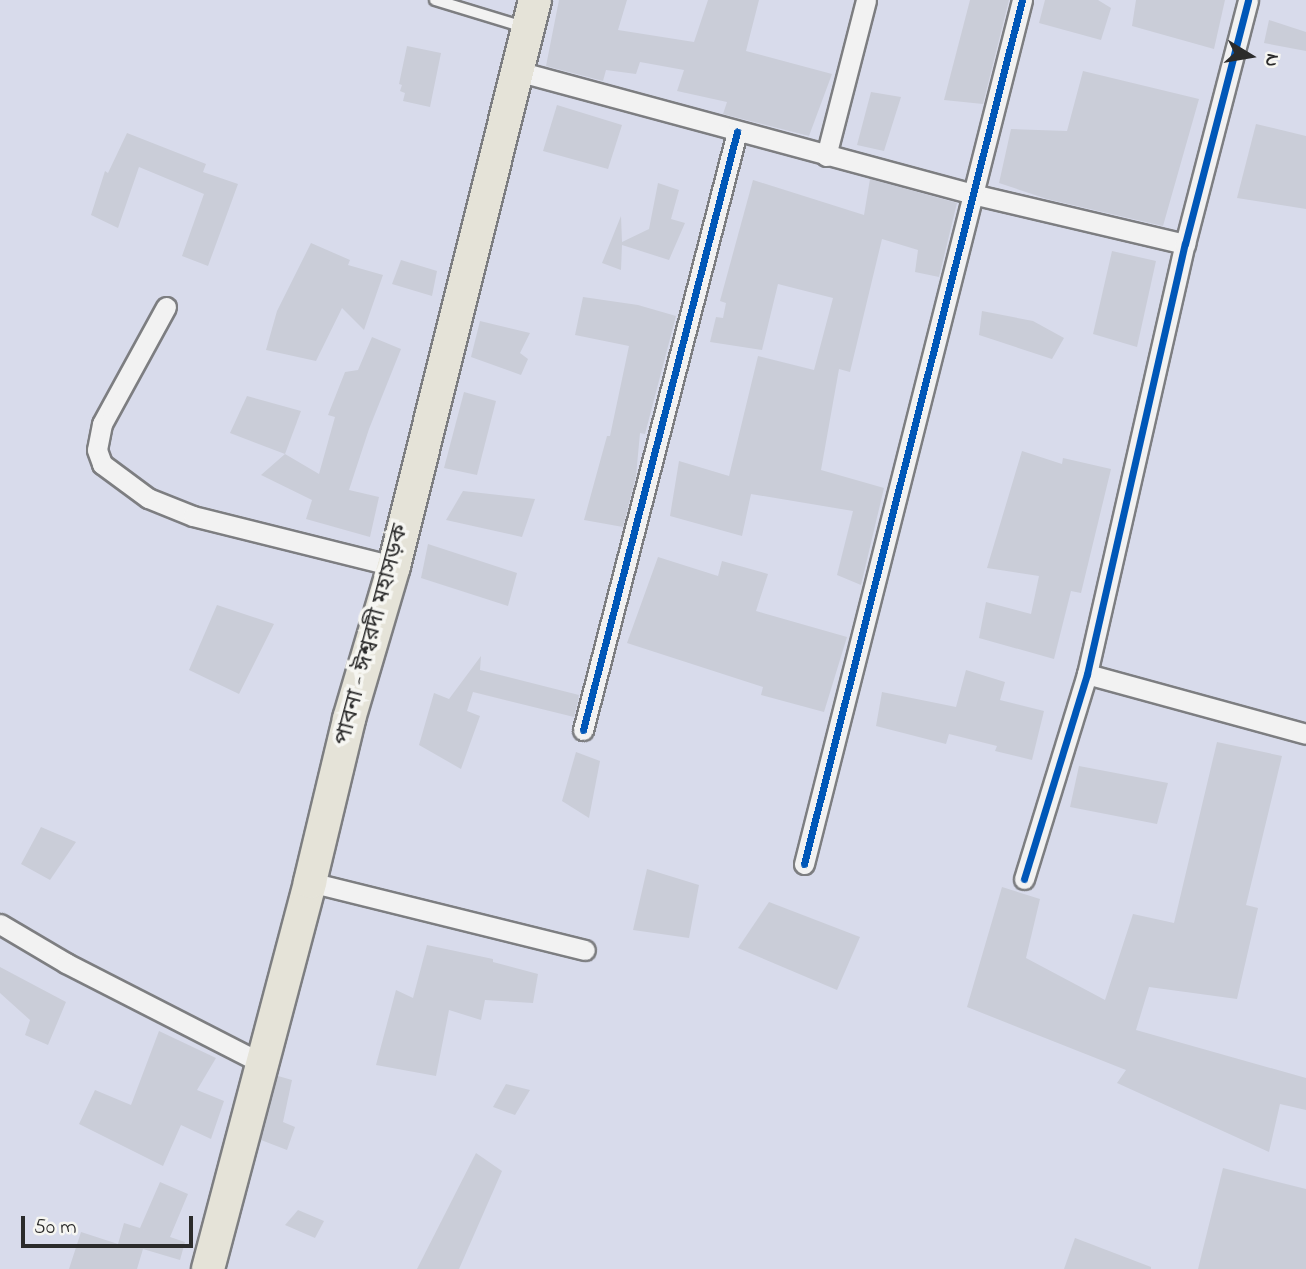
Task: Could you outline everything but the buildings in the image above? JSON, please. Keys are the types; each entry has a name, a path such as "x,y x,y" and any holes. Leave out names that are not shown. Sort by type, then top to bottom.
{"main road":[{"name":"পাবনা - ঈশ্বরদী মহাসড়ক","path":"208,1269 310,882 349,719 394,566 531,14"}],"street":[{"path":"826,156 866,0"},
{"path":"804,864 1022,0"},
{"path":"1024,879 1087,674 1185,244 1248,0"},
{"path":"517,71 972,194 1185,244"},
{"path":"583,730 737,132"},
{"path":"166,307 102,424 97,450 102,464 148,498 193,516 394,566"},
{"path":"1087,674 1306,734"},
{"path":"310,882 585,950"},
{"path":"0,924 66,963 261,1063"}],"lane":[{"path":"435,0 531,14"}],"shaded area":[{"path":"0,0 1306,0 1306,1269 0,1269"}],"cycle path":[{"path":"804,864 1022,0"},
{"path":"1024,879 1087,674 1185,244 1248,0"},
{"path":"583,730 737,132"}]}
